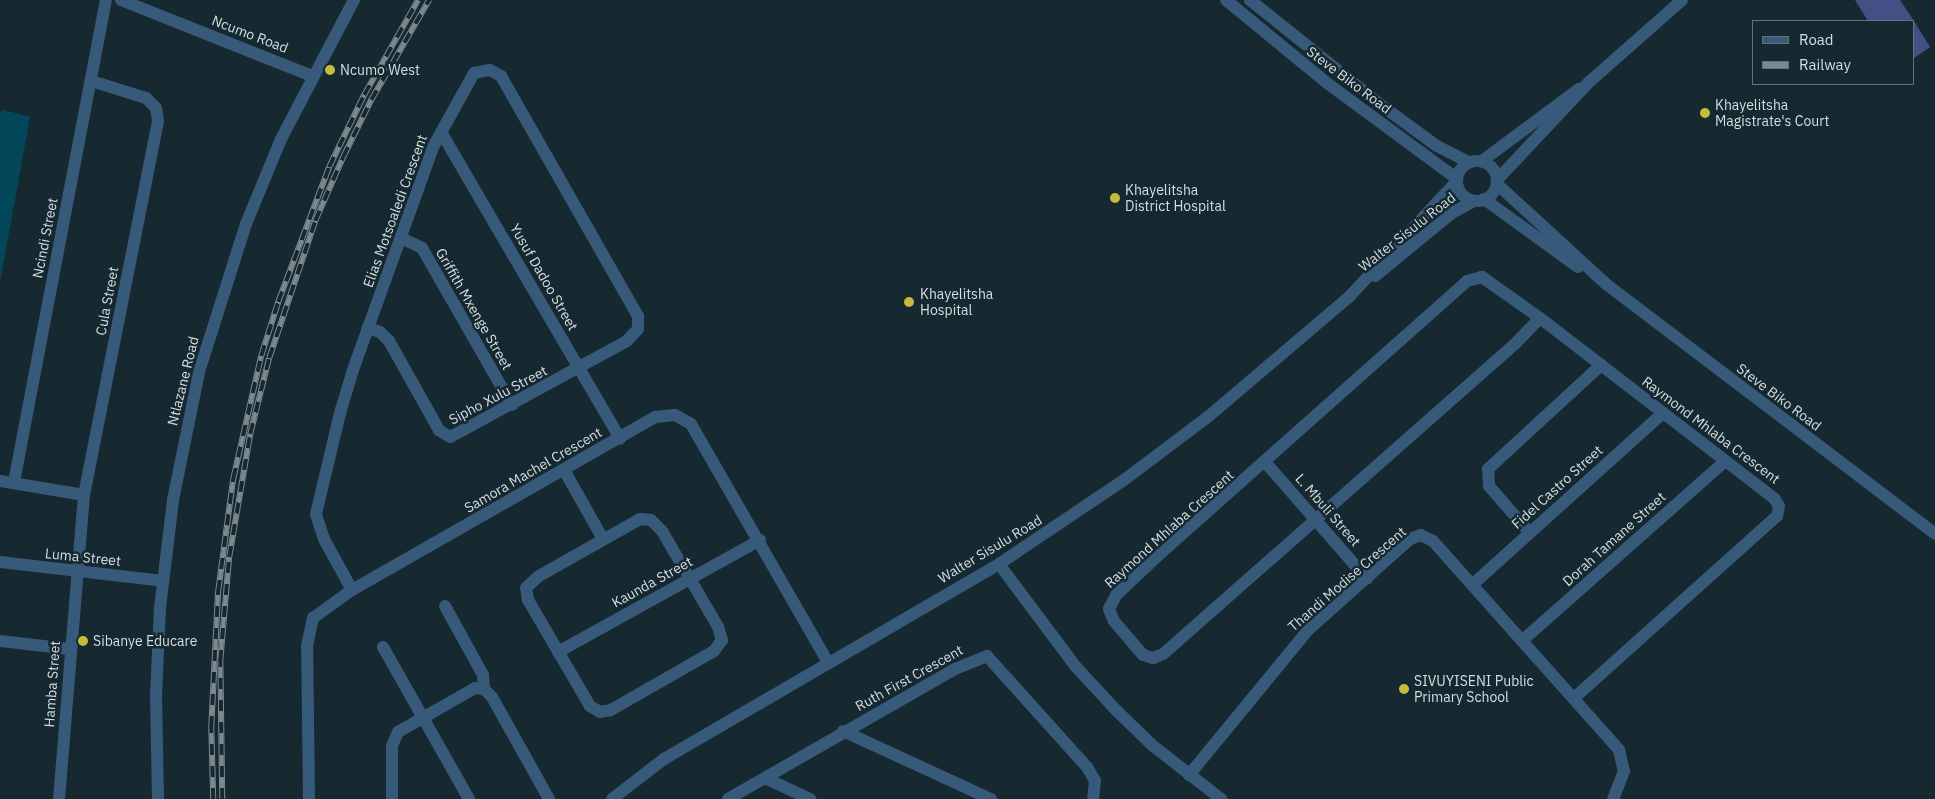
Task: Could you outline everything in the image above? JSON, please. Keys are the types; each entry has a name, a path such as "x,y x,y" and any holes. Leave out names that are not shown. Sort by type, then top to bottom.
{"street":[{"name":"Ncindi Street","path":"14,482 106,0"},
{"name":"Ncumo Road","path":"121,0 312,76"},
{"name":"Ntlazane Road","path":"158,799 157,668 163,581 183,444 208,340 248,218 281,139 312,76 354,0"},
{"name":"Steve Biko Road","path":"1226,0 1327,83 1457,180"},
{"name":"Steve Biko Road","path":"1250,0 1437,146 1476,161"},
{"path":"1588,83 1476,161 1461,168 1457,180 1460,192 1479,200 1588,83 1682,0"},
{"name":"Elias Motsoaledi Crescent","path":"352,590 324,539 316,514 340,413 368,328 441,132 474,73 486,69 501,76 638,316 638,329 634,336 579,368"},
{"name":"Cula Street","path":"76,571 84,495 158,121 156,108 146,98 91,81"},
{"name":"Yusuf Dadoo Street","path":"441,132 620,438"},
{"path":"1476,161 1493,168 1497,182"},
{"name":"Walter Sisulu Road","path":"1359,288 1457,180"},
{"name":"Steve Biko Road","path":"1497,182 1606,284"},
{"name":"Steve Biko Road","path":"1479,200 1606,284 1935,534"},
{"name":"Walter Sisulu Road","path":"612,799 664,759 999,564 1124,480 1209,416 1359,288 1452,213 1479,200"},
{"name":"Griffith Mxenge Street","path":"401,238 422,248 512,405"},
{"name":"Raymond Mhlaba Crescent","path":"1540,318 1516,343 1163,654 1148,657 1124,634 1109,609 1116,596 1472,278 1486,280 1540,318 1774,498 1779,506 1777,516 1574,698"},
{"name":"Sipho Xulu Street","path":"368,328 380,332 389,341 445,436 456,436 579,368"},
{"path":"1529,532 1489,486 1488,469 1601,365"},
{"name":"Fidel Castro Street","path":"1472,585 1663,413"},
{"name":"Samora Machel Crescent","path":"308,799 309,627 326,606 655,417 665,415 683,418 702,439 828,662"},
{"name":"Dorah Tamane Street","path":"1523,640 1725,461"},
{"name":"L. Mbuli Street","path":"1265,462 1367,579"},
{"path":"564,470 603,539"},
{"path":"0,481 84,495"},
{"path":"640,520 651,520 662,531 718,627 722,640 720,646 605,712 595,710 558,652 528,600 527,584 603,539 640,520"},
{"name":"Thandi Modise Crescent","path":"1189,775 1308,630 1410,539 1420,536 1433,541 1574,698 1623,758 1624,771 1613,799"},
{"name":"Kaunda Street","path":"558,652 760,540"},
{"name":"Luma Street","path":"0,562 163,581"},
{"path":"999,564 1076,667 1116,710 1189,775 1221,799"},
{"name":"Hamba Street","path":"59,799 76,571"},
{"path":"445,606 483,676 484,689 492,697 549,799"},
{"path":"0,641 70,648"},
{"path":"383,647 469,799"},
{"name":"Ruth First Crescent","path":"728,799 843,731 975,658 987,656 1087,767 1096,781 1093,799"},
{"path":"392,799 392,746 398,732 465,692 484,689"},
{"path":"843,731 991,799"},
{"path":"764,778 810,799"}],"shaded area":[{"path":"1855,0 1900,0 1913,20 1867,20"},
{"path":"1915,23 1930,47 1915,57"},
{"path":"4,110 30,117 0,282 0,112"}],"railway":[{"path":"213,799 211,727 218,591 233,479 261,356 278,302 329,167 364,95 418,0"},
{"path":"222,799 220,661 229,557 250,434 269,358 315,221 343,157 371,100 429,0"}],"place":[{"name":"Ncumo West","path":"330,70"},
{"name":"Khayelitsha Magistrate's Court","path":"1705,113"},
{"name":"Khayelitsha District Hospital","path":"1115,198"},
{"name":"Khayelitsha Hospital","path":"909,302"},
{"name":"Sibanye Educare","path":"83,641"},
{"name":"SIVUYISENI Public Primary School","path":"1404,689"}]}
